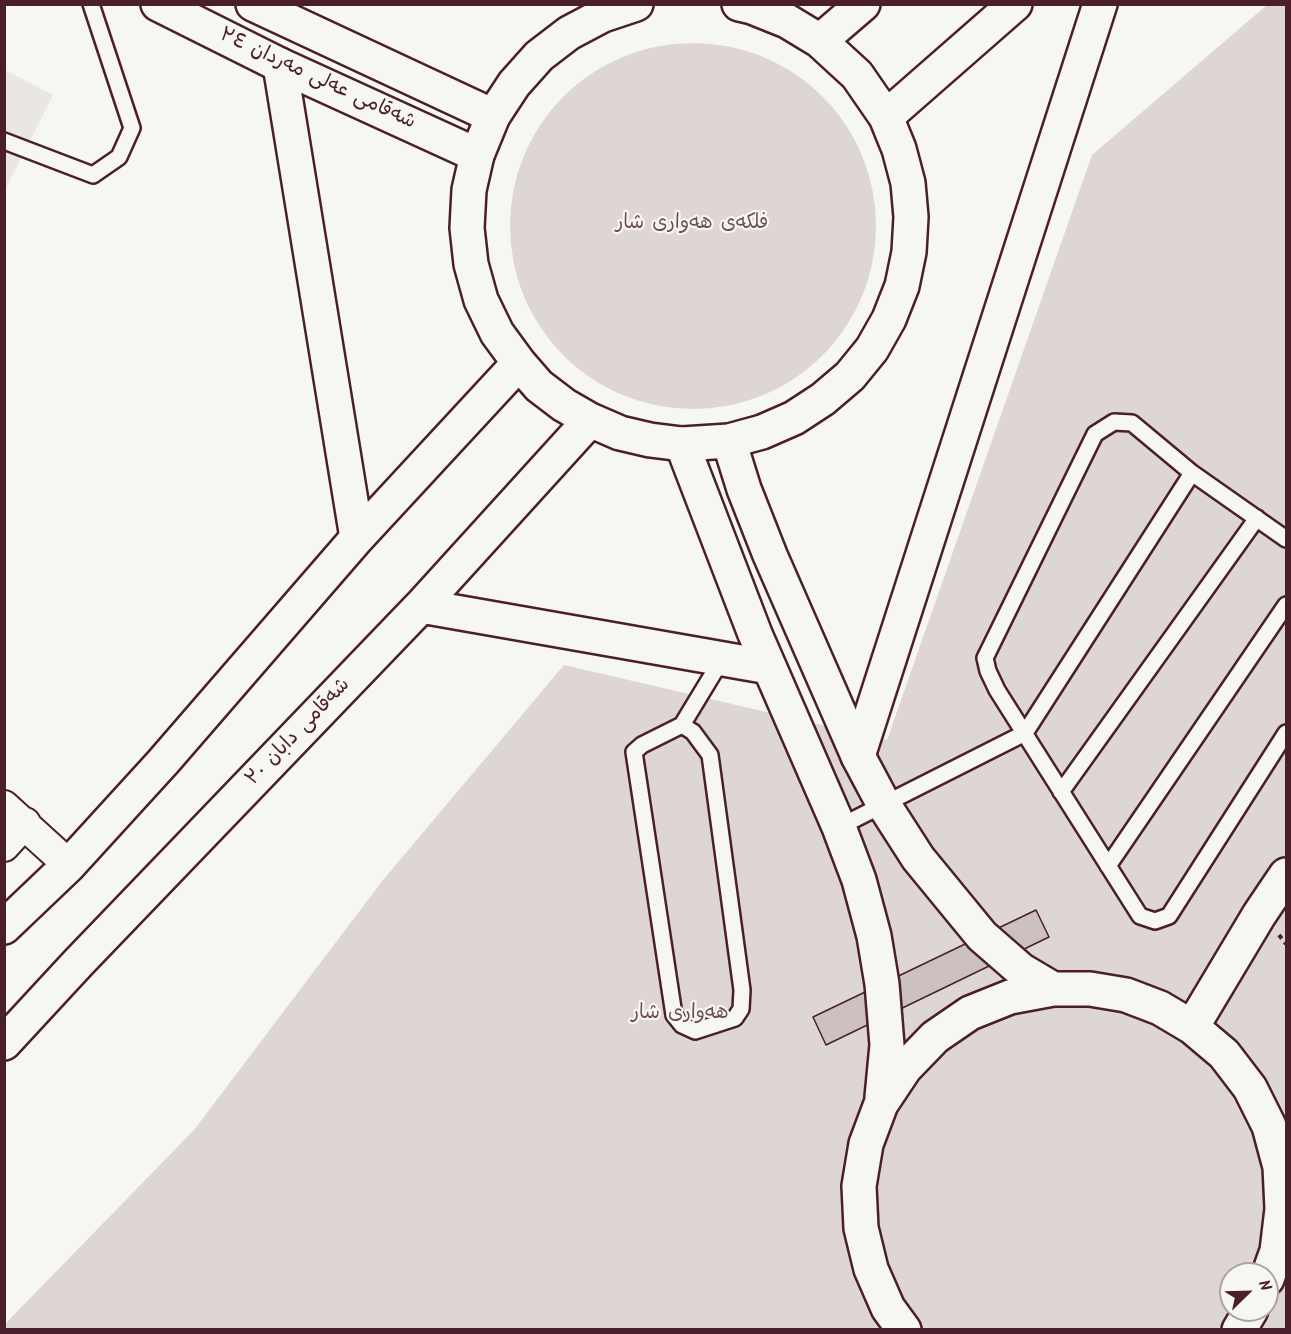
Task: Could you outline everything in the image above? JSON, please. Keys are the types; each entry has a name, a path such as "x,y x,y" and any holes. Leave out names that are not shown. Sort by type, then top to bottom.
{"main road":[{"name":"شەقامی عەلی مەردان ٣٤","path":"158,4 280,65 477,155"},
{"path":"254,4 493,116"},
{"path":"636,4 603,15 569,33 539,56 514,84 493,116 477,155 469,190 467,228 471,264 482,300 497,333 539,386 564,405 590,420 630,435 682,444 729,441 762,432 794,418 823,399 850,376 889,319 902,286 907,264 911,217 908,183 899,149 885,117 857,75 820,41 787,21 739,4"},
{"path":"820,41 863,4"},
{"path":"885,117 1016,4"},
{"path":"858,756 1100,4"},
{"path":"280,65 357,538"},
{"path":"4,927 69,864 163,762 357,538 519,363"},
{"name":"شەقامی دابان ٣٠","path":"4,1043 421,606 590,420"},
{"path":"729,441 744,489 811,650 858,756 884,805 918,858 982,936 1021,970 1053,989"},
{"path":"682,444 769,667 839,827 867,905 880,966 887,1045 881,1104"},
{"path":"421,606 769,667 811,650"},
{"path":"1192,1027 1259,915 1287,875"},
{"path":"904,1329 888,1308 871,1269 861,1228 859,1186 866,1143 881,1104 905,1068 935,1037 970,1013 1010,997 1053,989 1090,989 1126,995 1160,1008 1192,1027 1224,1054 1250,1088 1269,1126 1280,1167 1282,1209 1277,1251 1273,1262"}],"street":[{"path":"4,846 15,815 69,864"}],"lane":[{"path":"4,141 93,175 119,157 132,128 92,4"},
{"path":"1287,539 1192,473 1132,423 1114,422 1095,435 985,658 987,671 997,690 1140,916 1155,921 1169,916 1287,732"},
{"path":"839,827 1025,733 1192,473"},
{"path":"1061,792 1257,518"},
{"path":"1108,866 1287,605"},
{"path":"682,725 693,732 710,755 742,990 741,1009 735,1018 695,1031 682,1025 674,1015 634,752 642,745 682,725 722,659"}],"shaded area":[{"path":"5,70 53,95 5,190"}],"green space":[{"name":"هەواری شار","path":"1267,5 1286,5 1286,1329 5,1330 4,1325 194,1130 383,880 564,665 887,740 1092,155"},
{"name":"فلکەی هەواری شار","path":"693,43 729,47 763,57 795,74 822,97 845,124 862,156 872,190 876,226 872,262 862,296 845,328 822,355 795,378 763,395 729,405 693,409 657,405 623,395 591,378 564,355 541,328 524,296 514,262 510,226 514,190 524,156 541,124 564,97 591,74 623,57 657,47"}],"building":[{"path":"1036,910 1049,937 826,1045 813,1017"}]}
